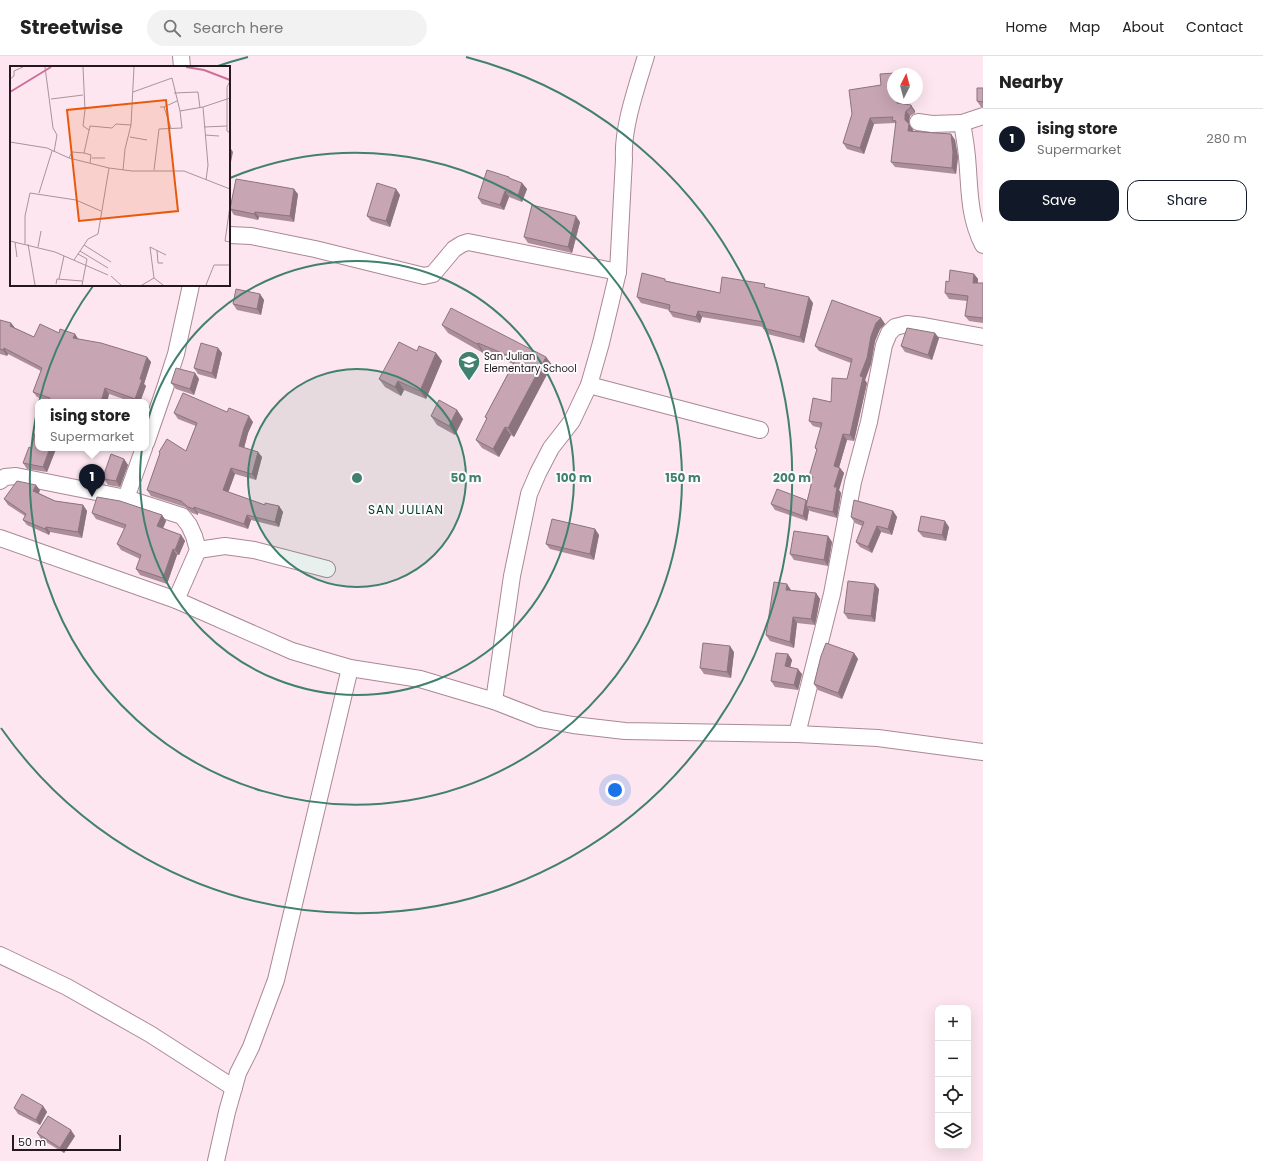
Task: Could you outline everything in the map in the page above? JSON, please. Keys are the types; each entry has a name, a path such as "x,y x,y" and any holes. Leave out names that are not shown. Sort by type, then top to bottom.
{"street":[{"path":"181,56 182,66"},
{"path":"494,701 512,576 529,494 538,473 552,448 572,421 589,385 618,272 624,167 623,146 636,89 646,56"},
{"path":"918,122 932,124 962,123 983,116"},
{"path":"962,123 967,155 970,203 976,230 983,245"},
{"path":"230,234 251,236 315,249 424,276 433,274 454,249 468,242 618,272"},
{"path":"149,434 176,354 191,286"},
{"path":"797,734 832,594 853,482 869,422 884,346 889,333 895,327 906,324 924,326 983,338"},
{"path":"589,385 760,430"},
{"path":"126,498 143,451"},
{"path":"0,481 5,477 16,476 126,498 182,516 189,525 198,550 176,600"},
{"path":"0,538 176,600 292,650 350,668 420,679 494,701 540,719 573,725 625,731 797,734 878,738 983,752"},
{"path":"198,550 225,546 254,550 327,569"},
{"path":"216,1161 227,1112 238,1073 251,1047 276,980 350,668"},
{"path":"0,955 67,987 150,1034 234,1088"}],"building":[{"path":"880,74 887,74 887,104 911,105 911,107 906,111 905,115 905,120 909,124 908,131 951,134 953,152 952,168 891,162 896,121 892,120 893,117 870,118 860,148 843,143 852,114 849,90 881,85"},
{"path":"977,88 983,88 983,102 977,101"},
{"path":"487,170 522,183 518,196 505,191 500,205 478,198"},
{"path":"236,179 294,189 290,216 255,212 254,214 230,209"},
{"path":"377,183 396,189 386,221 367,216"},
{"path":"532,205 576,216 568,247 524,237"},
{"path":"950,270 974,274 973,283 983,283 983,318 965,316 968,296 945,293 946,281 949,282"},
{"path":"642,273 665,279 665,281 720,293 722,277 765,284 764,287 809,297 800,337 763,328 764,322 698,311 696,317 669,311 670,305 637,297"},
{"path":"236,289 260,294 257,309 233,304"},
{"path":"832,300 881,318 876,323 871,336 867,358 860,376 863,377 850,435 843,434 834,466 840,468 834,487 837,487 833,512 806,506 813,477 809,476 817,449 815,448 822,423 809,421 813,398 831,402 832,378 847,379 852,359 815,346"},
{"path":"451,308 546,357 508,428 505,427 493,449 476,440 487,418 485,417 516,359 478,343 477,344 442,325"},
{"path":"0,320 11,323 10,326 34,337 40,324 59,333 60,329 75,334 73,338 101,343 147,357 140,379 142,380 135,399 105,388 102,399 50,399 33,392 42,368 4,348 3,350 0,349"},
{"path":"907,328 935,333 928,355 901,346"},
{"path":"399,342 417,351 419,346 436,353 420,391 398,381 395,387 379,379"},
{"path":"201,343 218,348 212,373 194,368"},
{"path":"176,368 195,373 190,389 171,383"},
{"path":"183,393 227,412 229,408 249,416 239,446 258,452 252,474 231,468 223,490 265,505 265,503 279,506 275,522 247,515 244,524 194,507 194,509 188,507 181,501 147,490 160,453 159,452 167,439 186,451 197,423 174,413"},
{"path":"439,400 457,410 449,426 431,416"},
{"path":"35,434 35,451 49,451 43,467 23,463 29,447 31,448"},
{"path":"111,454 124,459 116,481 104,479 103,477"},
{"path":"17,481 36,485 33,491 55,501 83,505 78,532 46,527 45,529 23,520 26,514 4,499"},
{"path":"777,489 806,500 803,516 771,504"},
{"path":"97,497 120,501 162,515 157,526 181,535 175,550 173,549 163,578 136,569 141,555 117,544 126,525 92,513"},
{"path":"854,500 893,511 888,529 877,526 868,547 856,542 864,522 851,517"},
{"path":"921,516 945,521 942,535 918,531"},
{"path":"552,519 595,529 590,554 546,544"},
{"path":"794,531 828,536 824,560 790,554"},
{"path":"848,581 875,584 871,616 844,613"},
{"path":"774,582 787,584 786,590 816,593 811,619 793,617 790,642 766,635"},
{"path":"703,643 730,646 727,672 700,668"},
{"path":"826,643 854,653 838,693 814,684"},
{"path":"776,653 788,654 785,666 798,669 794,685 771,681"},
{"path":"22,1094 43,1106 36,1120 14,1108"},
{"path":"48,1116 71,1130 60,1148 37,1133"}],"place":[{"name":"San Julian Elementary School","path":"469,382"},
{"name":"ising store","path":"92,497"}],"district":[{"name":"SAN JULIAN","path":"406,509"}]}
